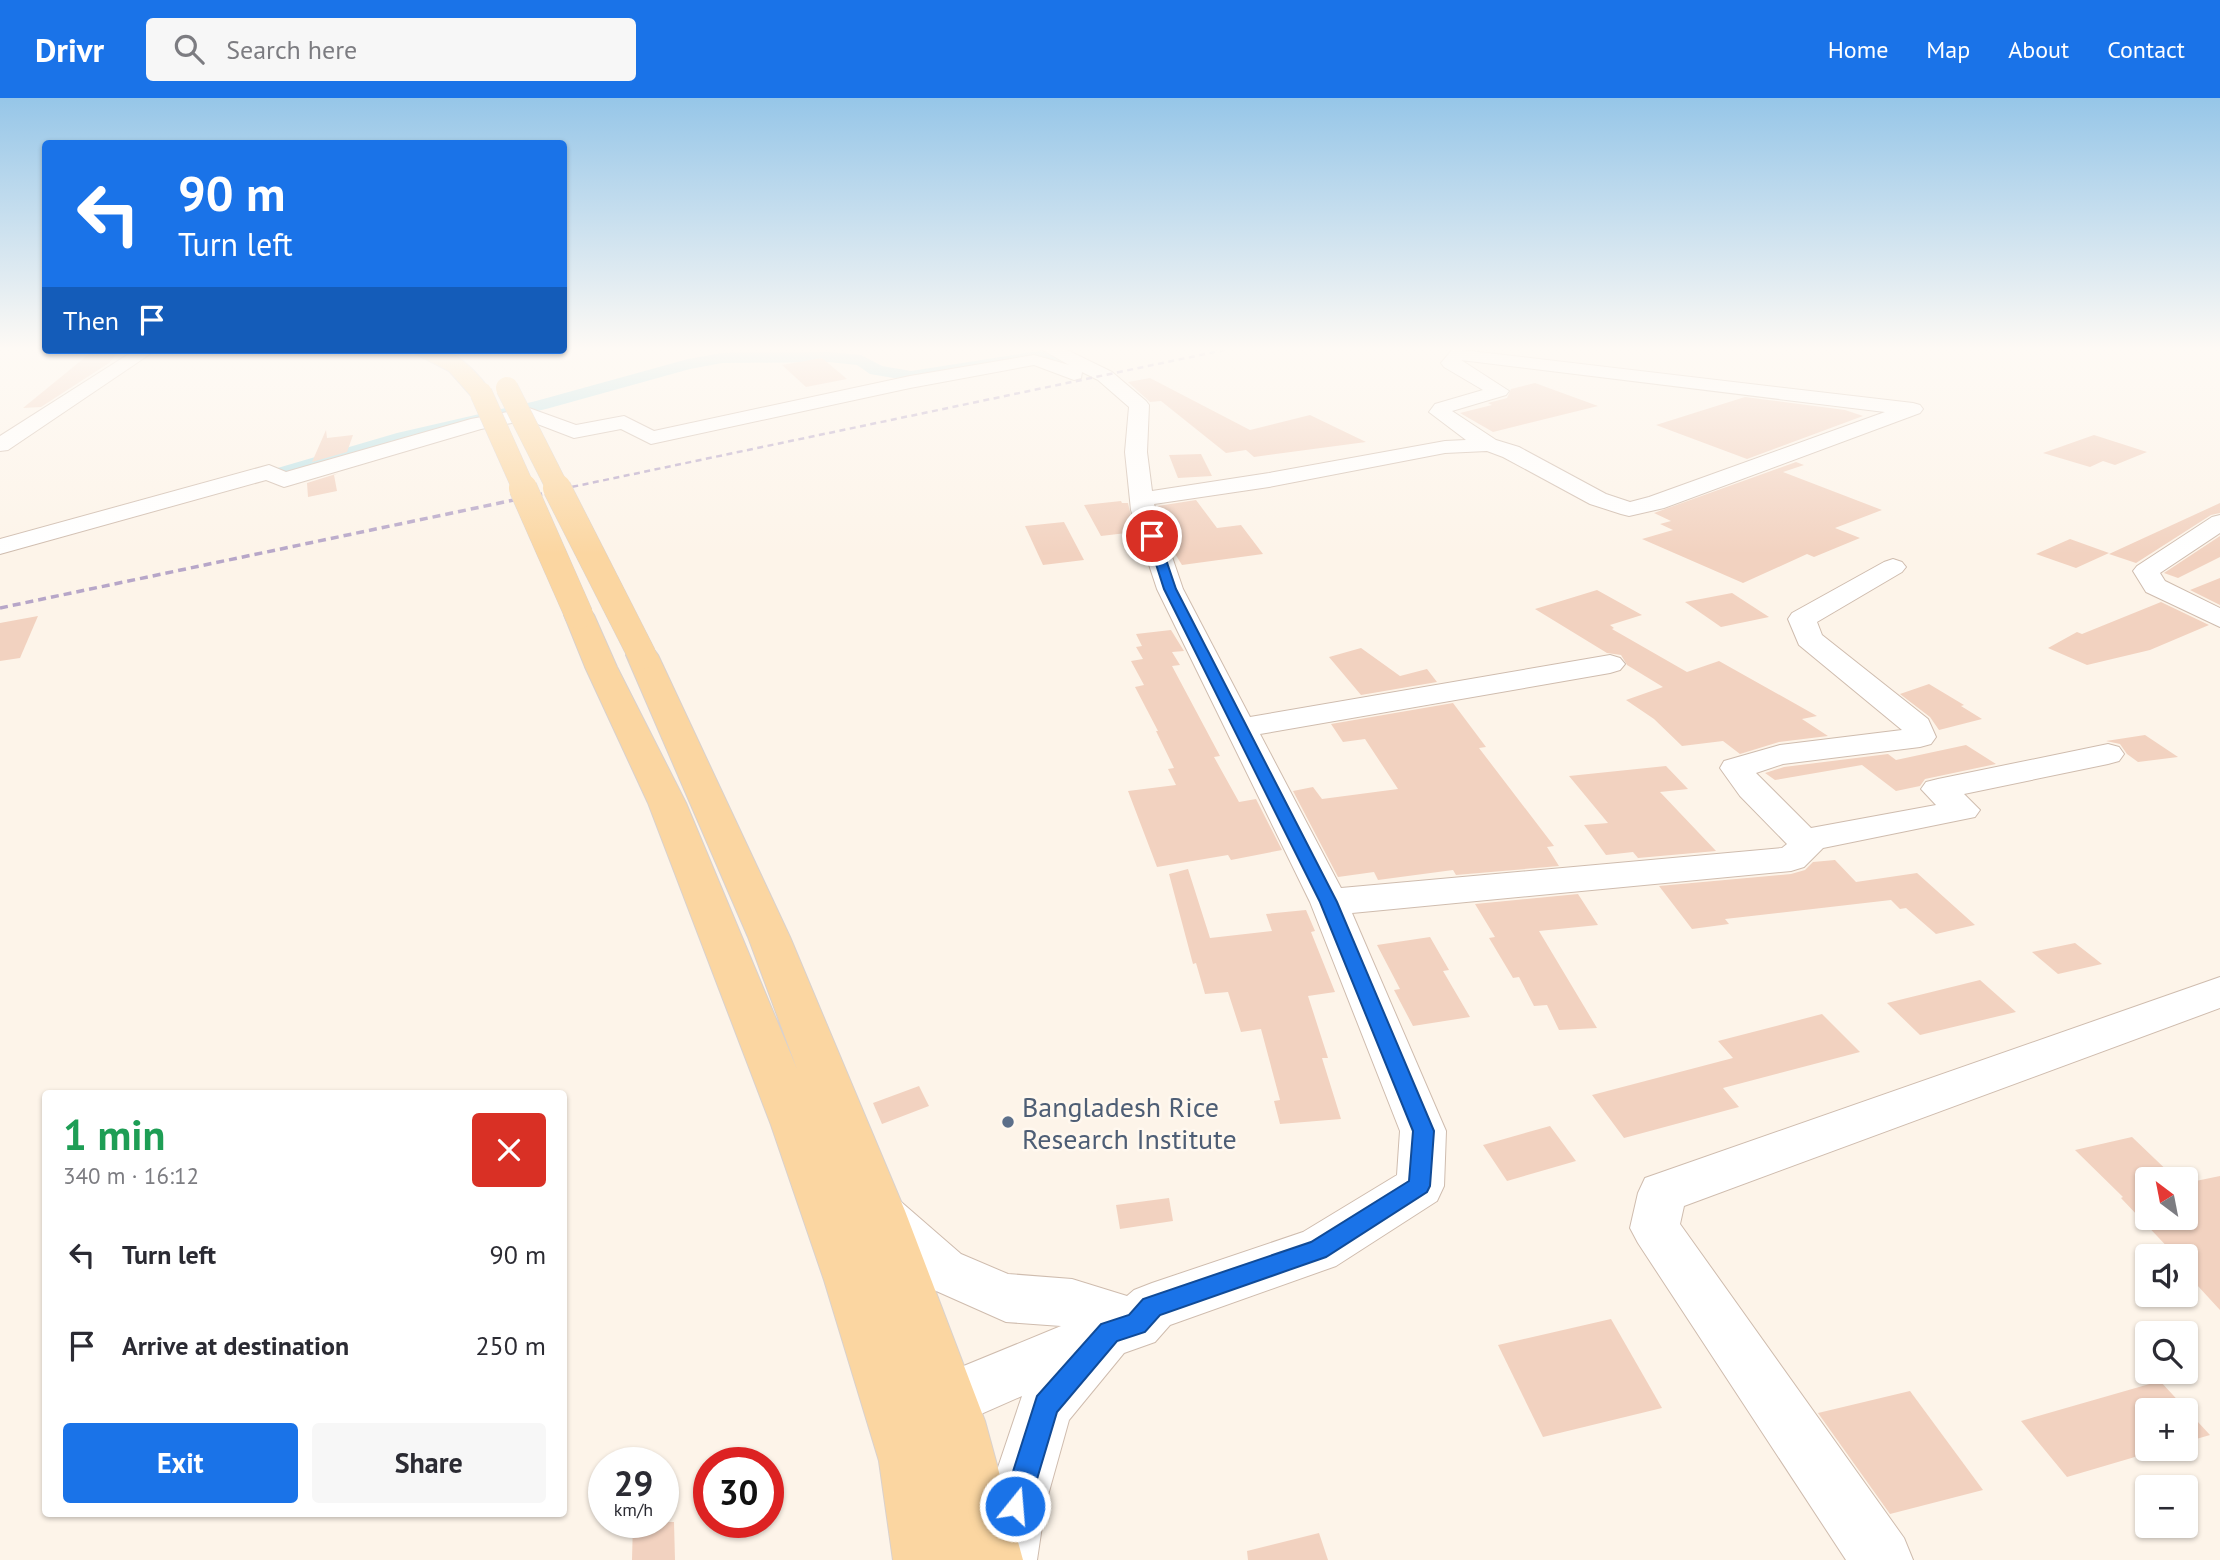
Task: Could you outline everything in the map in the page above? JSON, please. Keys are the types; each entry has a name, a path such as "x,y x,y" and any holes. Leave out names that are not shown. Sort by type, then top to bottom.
{"main road":[{"path":"492,417 601,667 667,803 801,1138 852,1280 911,1461 927,1560"},
{"path":"522,417 642,655 769,937 878,1212 947,1401 989,1560"}],"street":[{"path":"0,445 43,417"},
{"path":"0,547 112,514 277,476 478,423 511,417"},
{"path":"537,417 574,432 624,422 651,438 747,417"},
{"path":"1006,1560 1015,1506 1046,1405 1123,1328 1152,1307 1318,1250 1420,1186 1423,1131 1329,902 1170,589 1142,499 1136,452 1138,417"},
{"path":"1447,417 1488,445 1511,452 1598,499 1629,509 1656,503 1891,417"},
{"path":"1142,499 1269,480 1446,447 1488,445"},
{"path":"2220,522 2146,571 2155,586 2220,619"},
{"path":"1329,902 1791,859 1806,847 1803,841 1796,830 1743,780 1737,768 1780,755 1920,737 1917,726 1809,639 1802,619 1893,567"},
{"path":"1241,728 1610,664"},
{"path":"1803,841 1963,810 1938,789 2108,754"},
{"path":"1882,1560 1655,1228 1662,1193 2220,992"},
{"path":"878,1212 943,1270 1006,1298 1072,1303 1123,1328"},
{"path":"947,1401 1123,1328"}],"building":[{"path":"1181,417 1225,417 1250,430 1301,417 1315,417 1366,442 1254,457 1246,450 1226,453"},
{"path":"1467,417 1553,417 1493,432"},
{"path":"1681,417 1860,417 1747,459 1656,425"},
{"path":"326,430 327,438 353,435 347,452 312,462"},
{"path":"2094,435 2147,452 2115,465 2103,461 2090,467 2043,453"},
{"path":"1201,454 1212,476 1178,478 1169,455"},
{"path":"1796,462 1804,465 1783,472 1882,510 1835,528 1860,538 1814,557 1807,554 1743,583 1642,539 1673,530 1660,524 1671,521 1654,513"},
{"path":"339,473 334,475 337,491 308,497 307,483"},
{"path":"1196,500 1217,528 1241,525 1263,554 1182,565 1172,549 1158,506"},
{"path":"1121,501 1128,503 1135,532 1101,536 1084,505"},
{"path":"2220,503 2220,513 2211,515 2136,563 2109,554"},
{"path":"1064,522 1084,560 1043,565 1025,526"},
{"path":"2220,536 2220,557 2178,578 2164,573"},
{"path":"2070,539 2109,553 2076,568 2036,554"},
{"path":"2220,578 2220,605 2190,590"},
{"path":"1597,590 1642,615 1610,625 1614,628 1612,629 1687,672 1719,661 1817,716 1802,719 1828,736 1779,742 1740,754 1723,741 1682,746 1654,719 1626,700 1663,687 1627,665 1621,655 1607,653 1535,609"},
{"path":"1732,593 1769,617 1721,627 1685,602"},
{"path":"2161,602 2209,625 2150,650 2087,665 2048,648 2077,632 2082,634"},
{"path":"38,616 20,658 0,661 0,623"},
{"path":"1171,630 1184,651 1172,652 1180,665 1172,666 1220,756 1214,757 1239,802 1256,799 1282,850 1231,860 1228,855 1157,867 1128,791 1176,785 1168,769 1174,768 1135,687 1144,685 1131,661 1143,659 1136,647 1142,646 1136,634"},
{"path":"1361,648 1400,676 1427,669 1437,682 1361,695 1329,657"},
{"path":"1929,684 1982,719 1939,730 1930,717 1900,694"},
{"path":"1453,703 1486,747 1479,748 1554,846 1547,847 1559,866 1456,875 1453,870 1378,880 1374,872 1338,877 1293,791 1313,787 1322,799 1398,789 1365,739 1343,742 1331,724"},
{"path":"2145,735 2178,757 2138,762 2127,754 2120,744 2106,741"},
{"path":"1966,745 1996,764 1925,779 1920,786 1896,791 1862,765 1775,780 1765,773 1784,767 1888,754 1896,760"},
{"path":"1666,766 1688,789 1660,792 1716,851 1638,858 1633,852 1606,855 1584,825 1608,823 1569,776"},
{"path":"1835,860 1856,882 1917,873 1975,925 1936,934 1906,908 1900,909 1891,900 1725,919 1729,924 1692,929 1659,886 1791,874 1805,870 1813,862"},
{"path":"1188,869 1210,938 1272,931 1266,914 1306,910 1315,931 1311,932 1335,992 1308,996 1328,1058 1322,1058 1341,1119 1280,1124 1274,1101 1280,1100 1261,1029 1241,1032 1228,992 1205,994 1196,963 1193,964 1169,874"},
{"path":"1578,894 1598,925 1539,931 1597,1028 1559,1030 1547,1005 1534,1006 1519,977 1513,978 1489,938 1495,937 1475,904"},
{"path":"1430,937 1449,970 1443,971 1470,1017 1413,1026 1394,990 1400,989 1377,945"},
{"path":"2075,943 2102,964 2058,974 2032,952"},
{"path":"1980,980 2016,1012 1920,1035 1887,1003"},
{"path":"1822,1014 1860,1052 1723,1088 1739,1107 1624,1138 1592,1095 1733,1058 1718,1041"},
{"path":"919,1086 929,1106 882,1124 873,1103"},
{"path":"1550,1126 1576,1161 1507,1181 1483,1145"},
{"path":"2132,1137 2163,1167 2135,1167 2135,1213 2121,1198 2123,1197 2075,1150"},
{"path":"2220,1176 2220,1310 2198,1286 2198,1244 2165,1244 2151,1230 2198,1230 2198,1181"},
{"path":"1169,1198 1173,1221 1120,1229 1116,1205"},
{"path":"1611,1319 1662,1408 1543,1437 1498,1345"},
{"path":"2150,1384 2163,1384 2176,1398 2135,1398 2135,1457 2067,1477 2021,1421"},
{"path":"1910,1391 1983,1490 1890,1514 1818,1413"},
{"path":"2198,1422 2210,1435 2198,1438"},
{"path":"1319,1533 1328,1560 1248,1560 1247,1551"},
{"path":"633,1538 674,1538 675,1560 632,1560"}],"waterway":[{"path":"271,476 404,437 488,417"}],"railway":[{"path":"562,489 904,417"},
{"path":"0,608 571,488"}],"place":[{"name":"Bangladesh Rice Research Institute","path":"1008,1122"}],"route":[{"path":"1015,1506 1046,1405 1109,1332 1136,1324 1152,1307 1318,1250 1420,1186 1423,1131 1413,1105 1329,902 1170,589 1152,536"}]}
